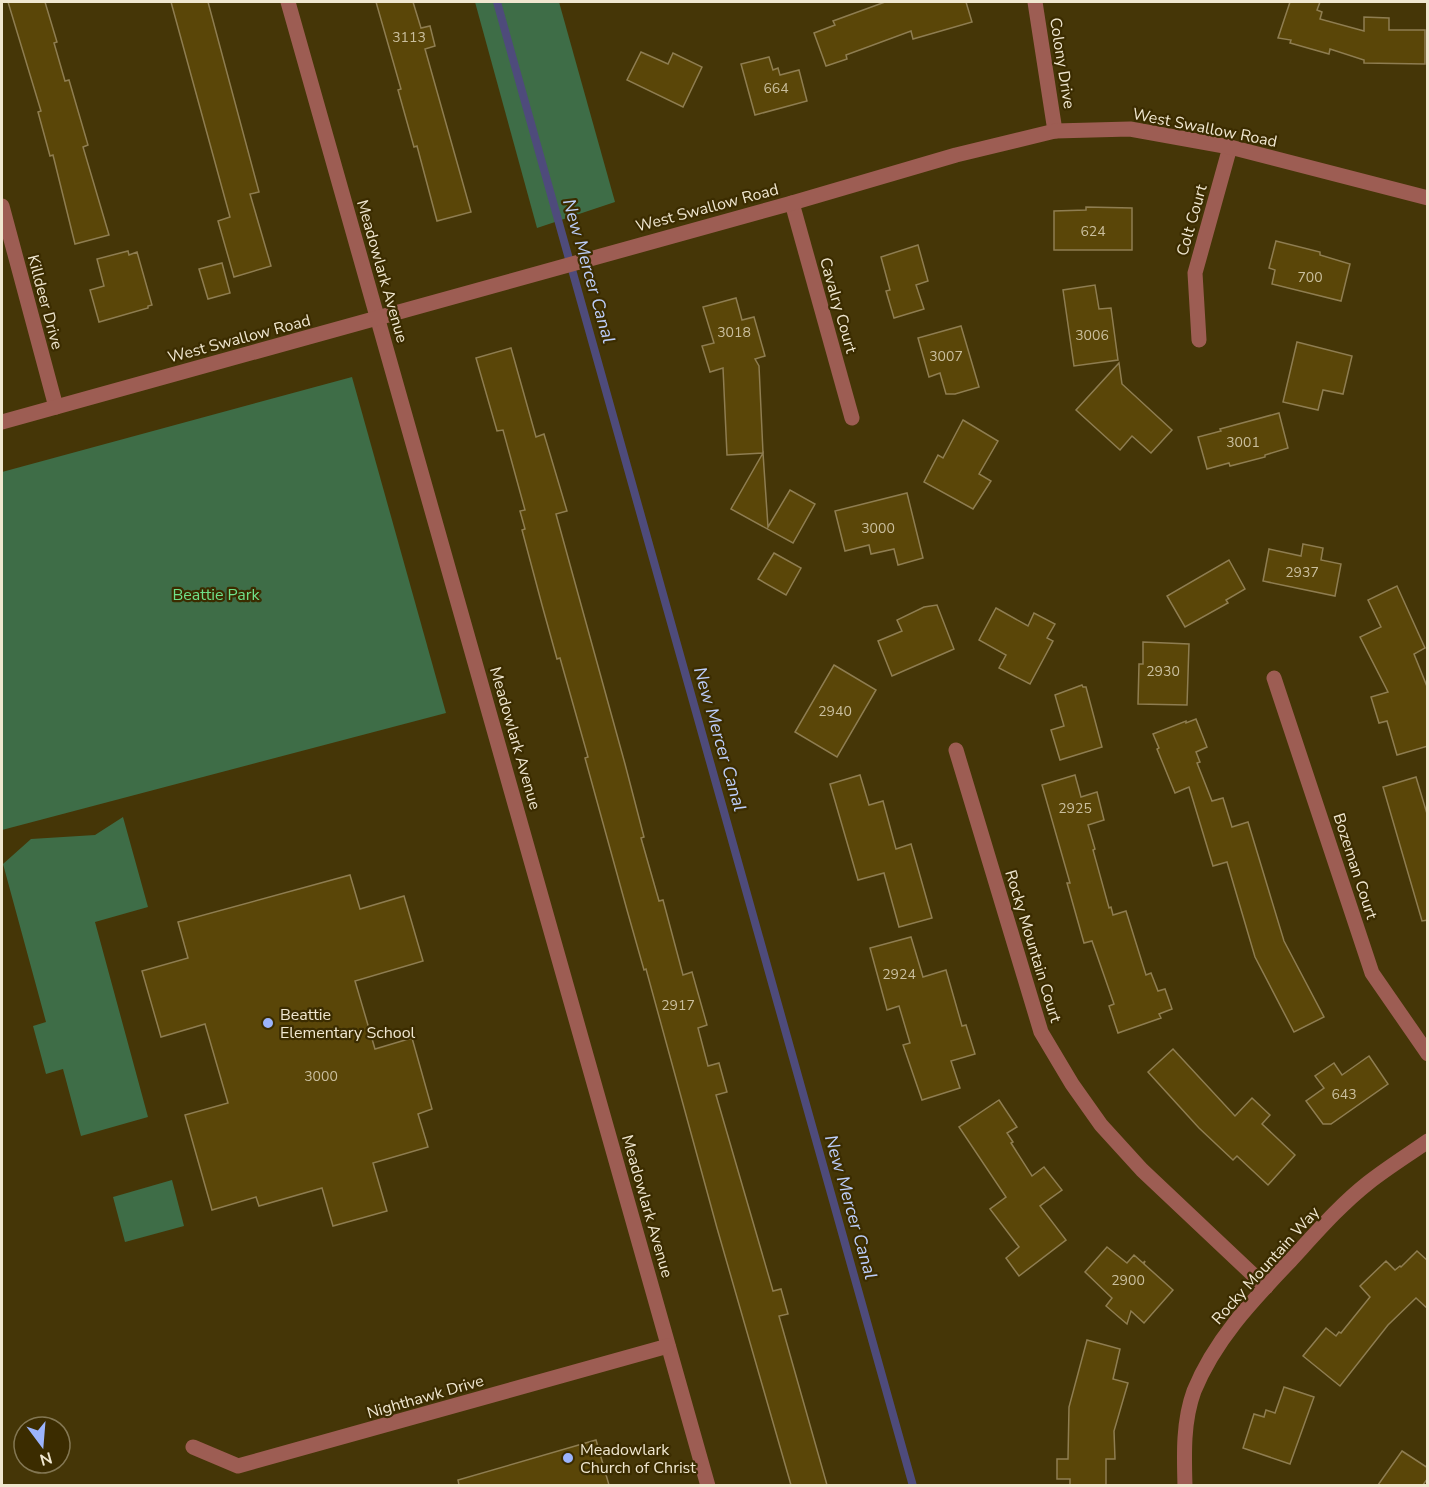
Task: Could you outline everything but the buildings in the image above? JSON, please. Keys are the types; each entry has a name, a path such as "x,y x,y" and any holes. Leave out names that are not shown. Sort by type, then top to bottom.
{"street":[{"name":"Meadowlark Avenue","path":"288,2 708,1485"},
{"name":"Colony Drive","path":"1035,2 1055,131"},
{"name":"West Swallow Road","path":"2,422 792,203 956,154 1055,131 1130,129 1230,147 1428,198"},
{"name":"Colt Court","path":"1199,340 1195,273 1230,147"},
{"name":"Cavalry Court","path":"792,203 852,418"},
{"name":"Killdeer Drive","path":"2,206 56,407"},
{"name":"Bozeman Court","path":"1274,678 1372,973 1428,1054"},
{"name":"Rocky Mountain Court","path":"956,750 1041,1032 1071,1084 1101,1125 1142,1170 1266,1287"},
{"name":"Rocky Mountain Way","path":"1185,1485 1184,1451 1194,1393 1209,1360 1237,1318 1312,1236 1367,1184 1428,1141"},
{"name":"Nighthawk Drive","path":"193,1447 238,1466 668,1346"}],"green space":[{"path":"475,2 559,2 615,202 537,228"},
{"name":"Beattie Park","path":"352,377 446,713 2,830 2,472"},
{"path":"123,817 148,907 95,922 148,1117 81,1136 63,1069 46,1074 33,1026 46,1022 3,864 31,839 95,835"},
{"path":"172,1180 184,1226 125,1242 113,1197"}],"waterway":[{"name":"New Mercer Canal","path":"497,2 913,1486"}],"place":[{"name":"Beattie Elementary School","path":"268,1023"},
{"name":"Meadowlark Church of Christ","path":"568,1458"}]}
